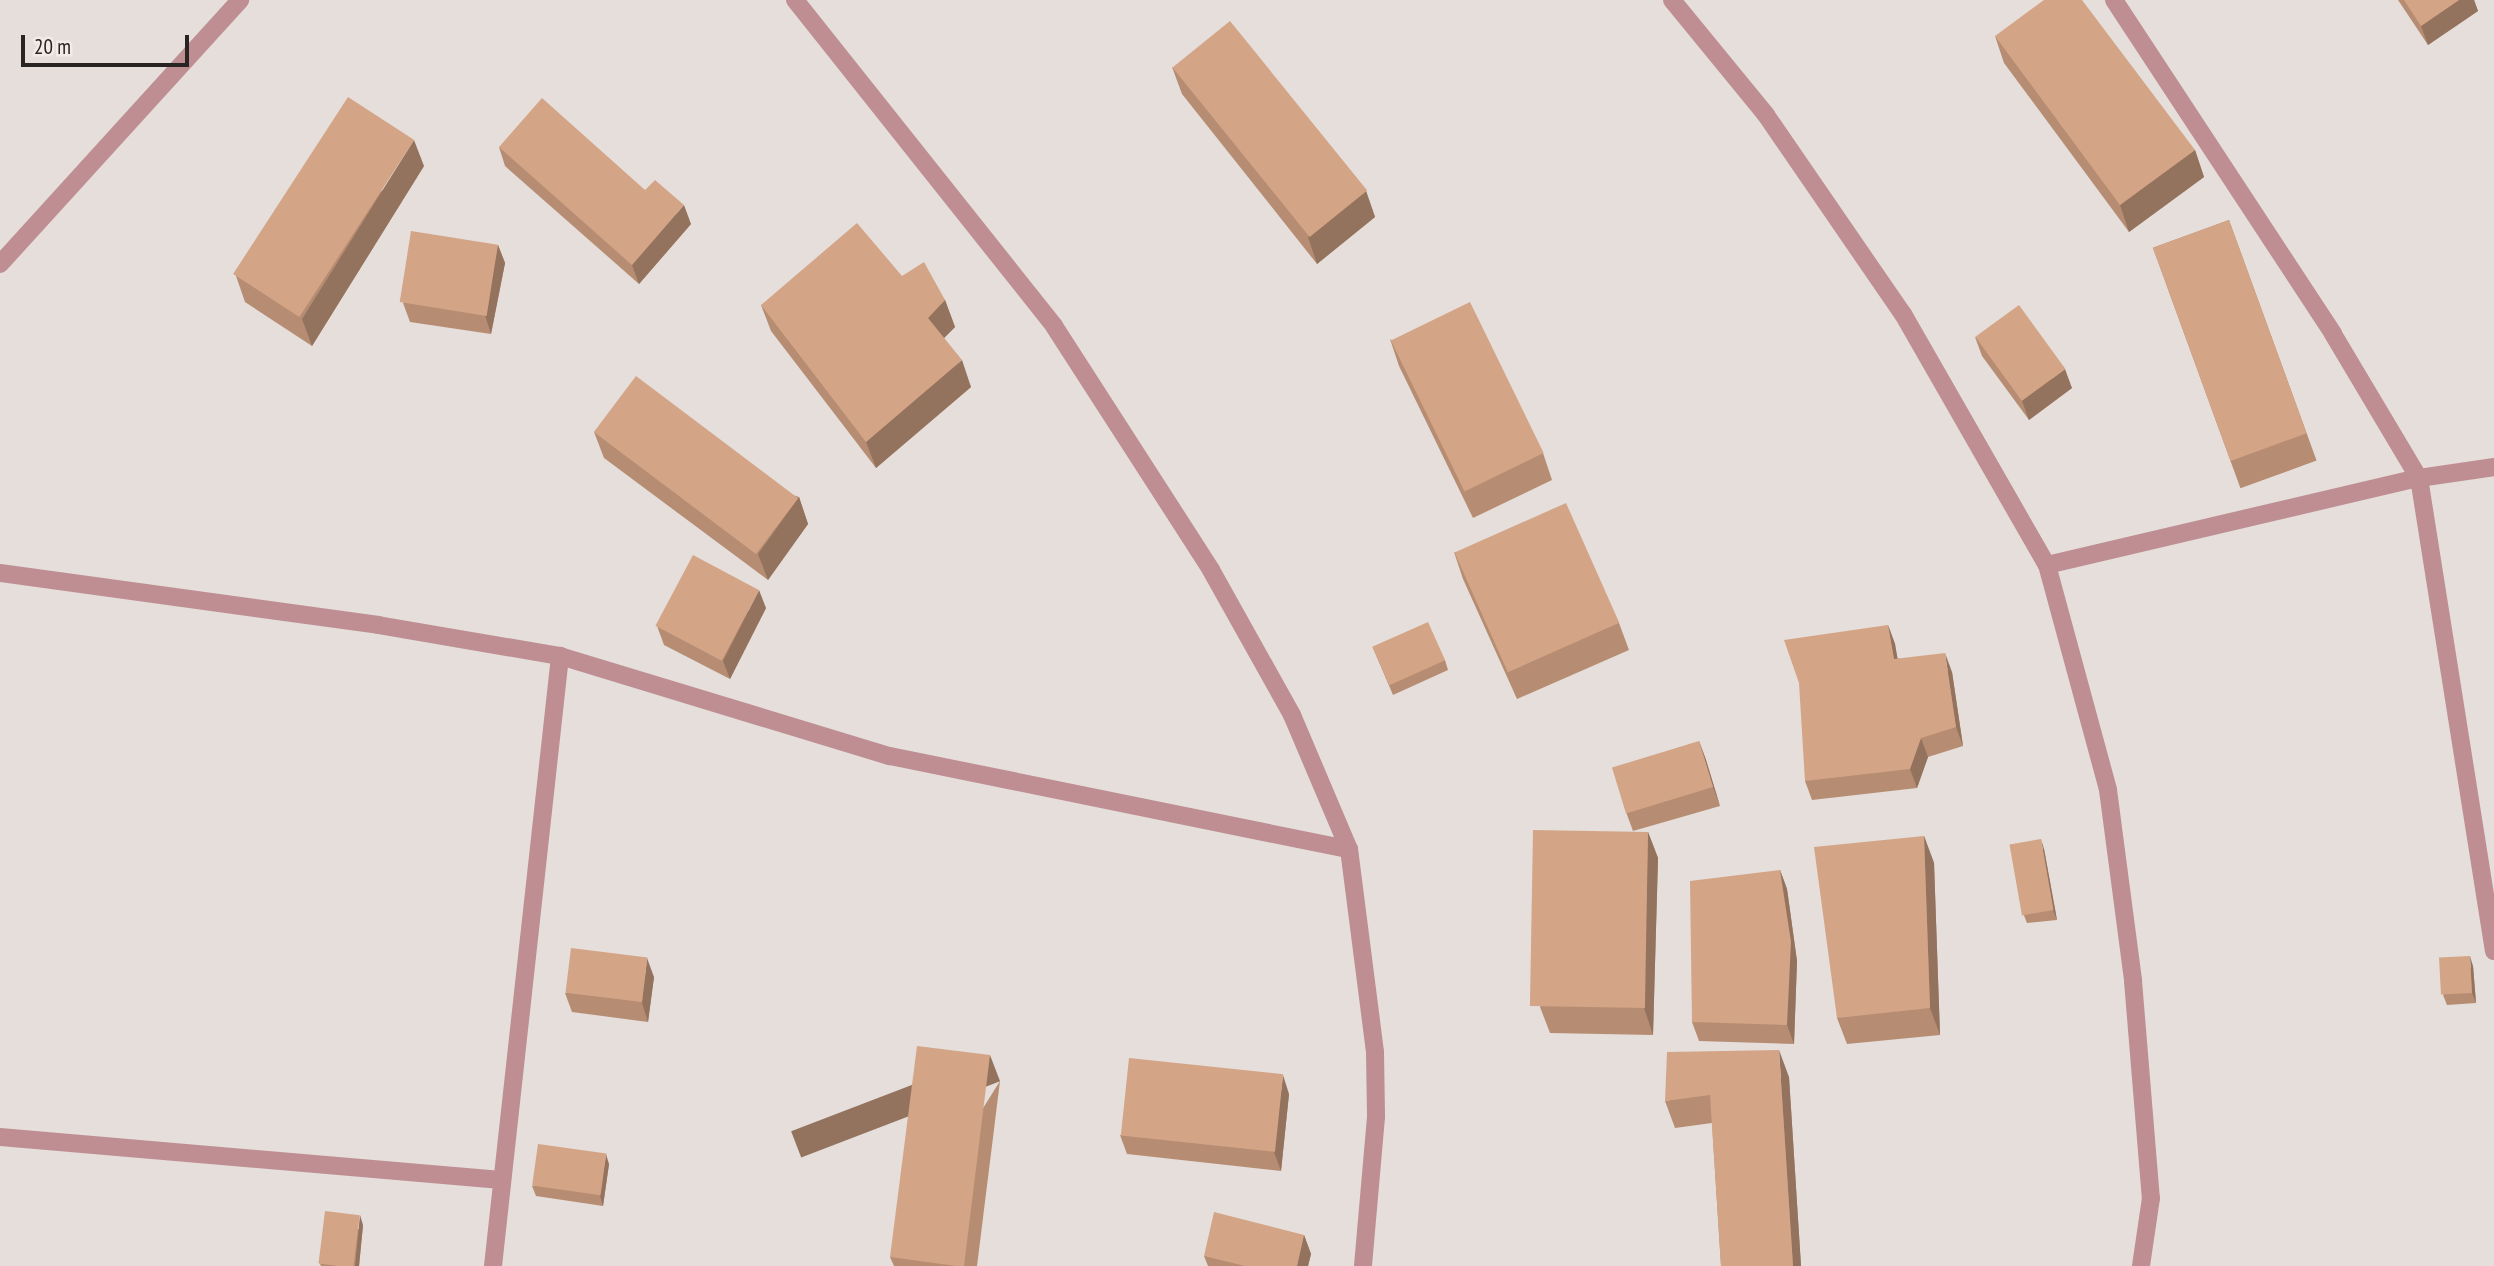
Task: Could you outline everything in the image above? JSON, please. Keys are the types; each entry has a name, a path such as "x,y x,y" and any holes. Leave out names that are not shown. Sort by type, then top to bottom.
{"street":[{"path":"0,264 240,0"},
{"path":"795,0 1054,326 1211,570 1292,715 1349,849 1375,1052 1376,1117 1363,1266"},
{"path":"1672,0 1766,115 1903,314 2047,565 2108,790 2133,981 2151,1198 2141,1266"},
{"path":"2114,0 2333,334 2418,478 2494,951"},
{"path":"2047,565 2418,478 2494,467"},
{"path":"0,573 378,625 560,656 890,756 1349,849"},
{"path":"493,1266 560,656"},
{"path":"0,1137 501,1180"}],"building":[{"path":"2044,0 2082,0 2195,150 2120,205 1995,36"},
{"path":"2404,0 2459,0 2421,26"},
{"path":"1230,21 1367,190 1310,237 1172,68"},
{"path":"348,97 414,140 299,317 233,274"},
{"path":"542,98 645,190 655,180 684,205 632,265 499,147"},
{"path":"2229,220 2307,433 2231,461 2153,248"},
{"path":"857,223 902,276 924,262 945,300 928,318 962,360 866,442 761,305"},
{"path":"411,231 498,245 487,316 400,302"},
{"path":"1470,302 1544,453 1465,492 1391,341"},
{"path":"2019,305 2065,369 2022,401 1975,337"},
{"path":"636,376 798,498 756,554 594,432"},
{"path":"1566,503 1619,623 1508,672 1455,553"},
{"path":"693,555 759,590 722,661 655,626"},
{"path":"1428,622 1445,660 1389,685 1372,647"},
{"path":"1888,625 1894,659 1945,653 1956,727 1921,738 1910,769 1805,781 1799,683 1784,640"},
{"path":"1699,741 1713,787 1626,814 1612,768"},
{"path":"1533,830 1648,832 1645,1008 1530,1006"},
{"path":"1924,836 1930,1008 1837,1018 1814,847"},
{"path":"2041,839 2054,910 2022,915 2009,845"},
{"path":"1780,870 1791,942 1787,1025 1692,1022 1690,881"},
{"path":"571,948 647,957 642,1002 566,993"},
{"path":"2470,956 2472,993 2441,995 2439,958"},
{"path":"917,1046 990,1055 964,1266 890,1257"},
{"path":"1779,1050 1793,1266 1721,1266 1710,1095 1665,1101 1667,1052"},
{"path":"1129,1058 1283,1074 1275,1152 1121,1136"},
{"path":"538,1144 606,1154 600,1195 532,1186"},
{"path":"325,1211 360,1215 354,1266 319,1264"},
{"path":"1214,1212 1304,1235 1297,1266 1245,1266 1204,1256"}]}
